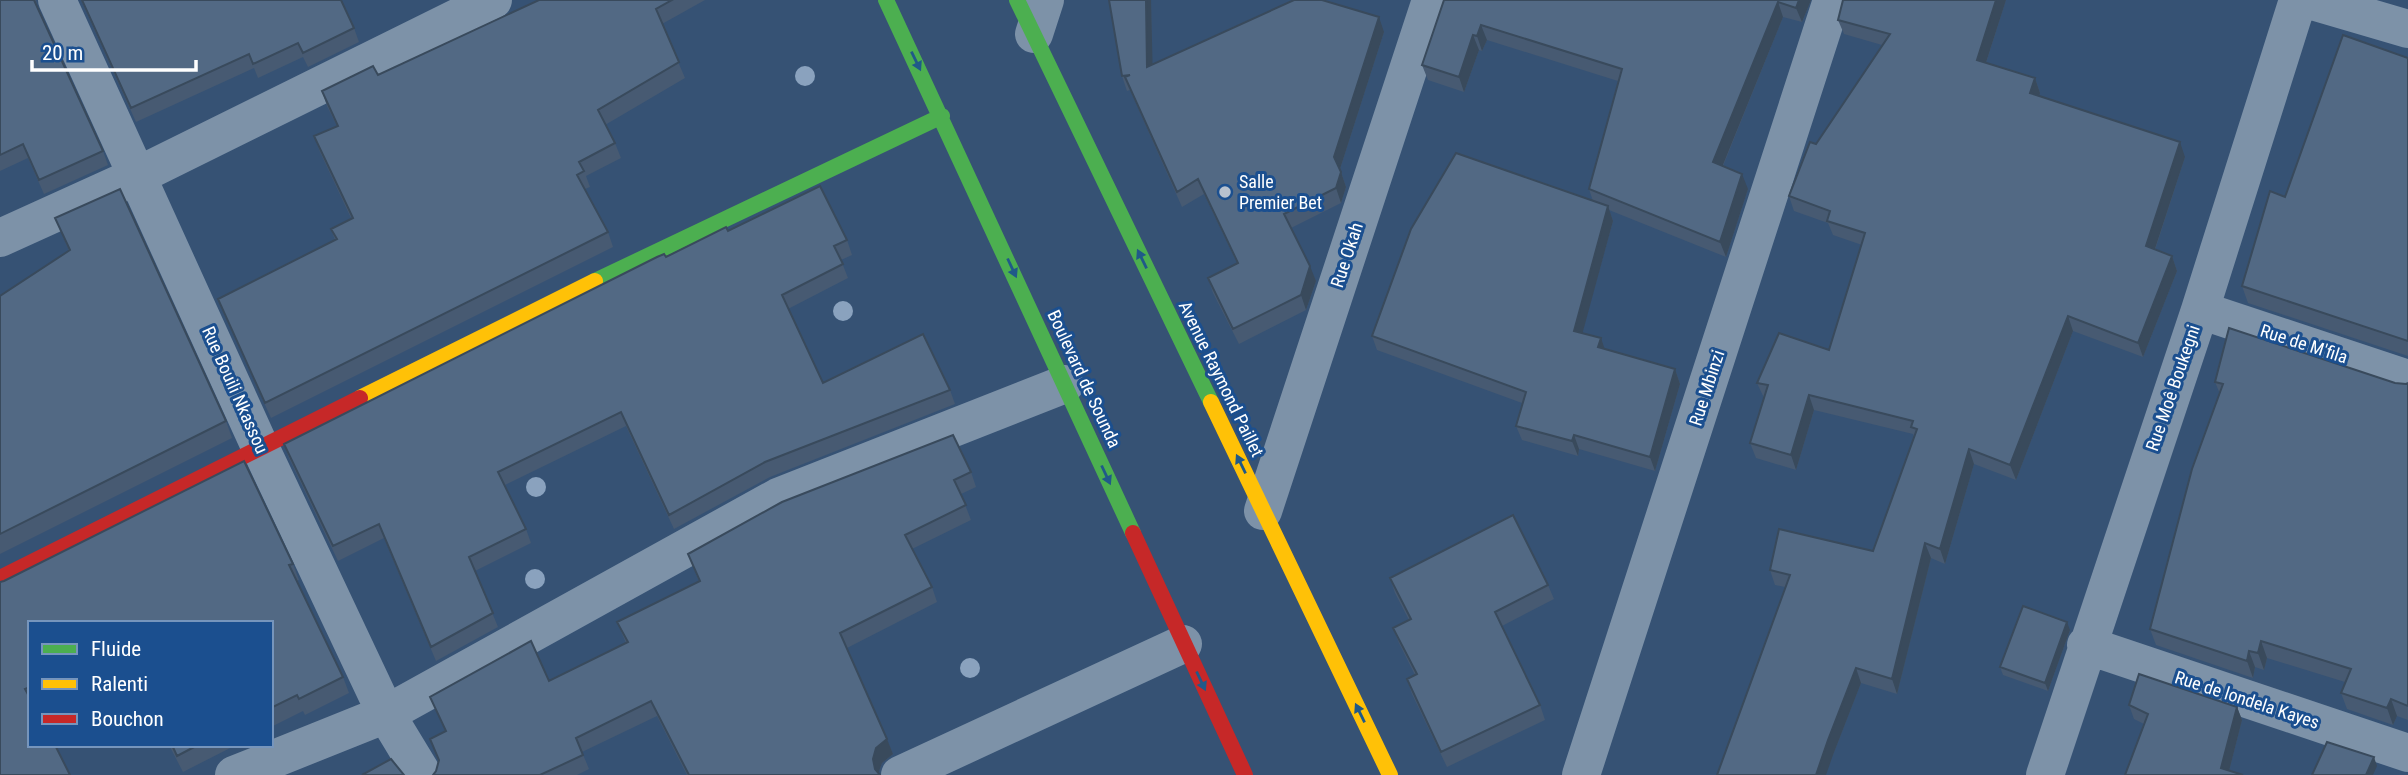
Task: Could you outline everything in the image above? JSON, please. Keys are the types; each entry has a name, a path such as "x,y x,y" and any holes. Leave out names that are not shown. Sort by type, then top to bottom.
{"main road":[{"name":"Boulevard de Sounda","path":"886,0 943,117 1245,775"},
{"name":"Avenue Raymond Paillet","path":"1017,0 1040,17 1264,511 1390,775"},
{"path":"0,578 653,252 943,117"}],"street":[{"name":"Rue Bouili Nkassou","path":"57,0 139,175 261,449 386,714 423,775"},
{"path":"0,238 139,175 494,0"},
{"name":"Rue Okah","path":"1264,511 1431,0"},
{"name":"Rue Mbinzi","path":"1581,775 1832,0"},
{"name":"Rue Moê Boukegni","path":"2045,775 2086,645 2200,310 2298,0"},
{"path":"2309,0 2408,29"},
{"name":"Rue de M'fila","path":"2200,310 2408,379"},
{"path":"234,775 386,714 778,497 1065,384"},
{"path":"900,775 1184,644"},
{"name":"Rue de londela Kayes","path":"2086,645 2223,694 2408,753"}],"building":[{"path":"0,0 34,0 103,151 39,180 23,144 0,155"},
{"path":"82,0 341,0 354,28 303,53 298,43 253,64 249,54 131,108"},
{"path":"539,0 672,0 656,9 679,62 598,110 615,143 579,162 584,171 577,175 608,232 265,403 218,299 337,239 331,229 353,218 314,136 338,126 322,91 373,66 378,75"},
{"path":"1109,0 1146,0 1147,67 1294,0 1322,0 1379,17 1334,157 1341,172 1336,188 1284,214 1310,266 1301,295 1233,329 1208,278 1238,263 1198,179 1177,192 1125,77 1130,75 1122,76"},
{"path":"1444,0 1799,0 1796,8 1778,2 1713,162 1742,174 1720,242 1589,189 1622,69 1481,25 1477,36 1473,35 1459,77 1422,65"},
{"path":"1843,0 1996,0 1977,60 2035,78 2030,93 2180,142 2146,246 2172,256 2138,343 2068,316 2010,465 1969,449 1940,549 1925,543 1892,679 1856,668 1816,775 1717,775 1790,575 1770,570 1779,529 1873,551 1917,429 1911,427 1913,421 1809,395 1791,455 1750,443 1768,385 1757,383 1779,333 1829,350 1865,233 1827,221 1830,211 1789,196 1810,142 1816,144 1890,34 1838,20"},
{"path":"2343,35 2408,58 2408,341 2242,286 2270,191 2285,197"},
{"path":"1456,153 1608,206 1574,331 1601,338 1598,347 1675,369 1650,457 1574,435 1572,441 1516,426 1526,392 1372,336 1411,229"},
{"path":"820,186 847,240 834,246 843,264 782,295 823,383 923,334 950,390 765,462 669,515 621,412 498,472 526,529 469,557 493,613 431,647 379,524 333,546 284,444 657,257 664,254 666,257 726,227 728,231"},
{"path":"120,189 226,421 0,534 0,296 70,250 55,218"},
{"path":"2229,328 2395,383 2408,383 2408,706 2391,699 2387,708 2341,693 2351,669 2261,641 2258,653 2249,651 2247,661 2150,629 2192,469 2223,384 2215,382"},
{"path":"953,435 971,472 954,480 966,505 905,535 932,587 840,633 887,739 876,748 873,759 875,769 880,775 689,775 651,701 576,738 583,755 540,775 433,775 439,760 430,739 446,731 430,697 531,641 549,681 628,642 617,622 700,581 688,554 782,502"},
{"path":"244,461 293,564 289,565 343,677 299,699 297,695 273,707 273,621 28,621 28,688 25,689 28,694 28,747 56,747 70,775 0,775 0,582"},
{"path":"1513,515 1548,585 1495,612 1540,705 1441,752 1407,679 1417,674 1393,628 1411,619 1390,578"},
{"path":"2023,606 2067,622 2045,683 2000,667"},
{"path":"2139,674 2237,707 2221,768 2243,775 2125,775 2148,714 2129,705"},
{"path":"2327,742 2374,757 2366,775 2312,775"},
{"path":"173,747 194,747 177,756"},
{"path":"391,759 404,775 362,775"}],"traffic: fast":[{"path":"886,0 1133,533"},
{"path":"1017,0 1211,402"},
{"path":"595,281 942,116"}],"traffic: slow":[{"path":"360,398 595,281"},
{"path":"1211,402 1390,775"}],"traffic: jam":[{"path":"0,578 360,398"},
{"path":"1133,533 1245,775"}],"place":[{"name":"Salle Premier Bet","path":"1225,192"}]}
